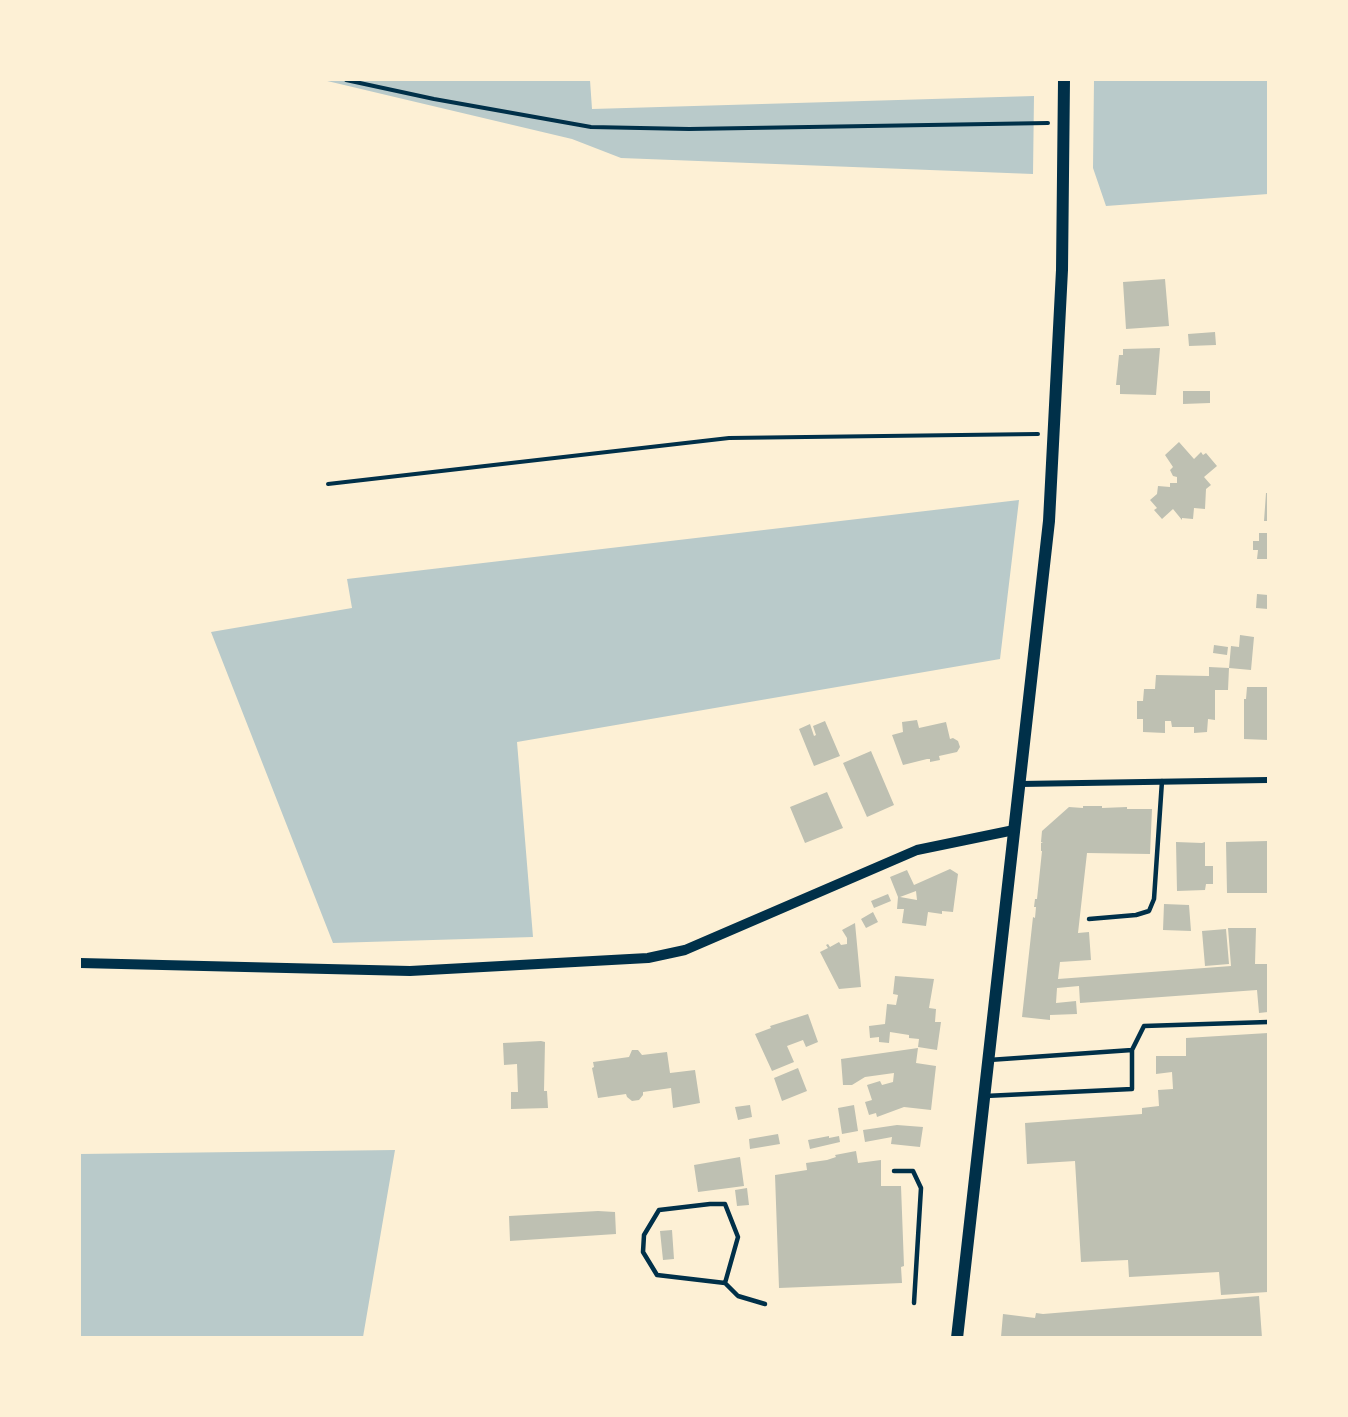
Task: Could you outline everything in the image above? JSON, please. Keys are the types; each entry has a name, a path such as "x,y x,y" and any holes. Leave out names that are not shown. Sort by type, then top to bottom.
{"main road":[{"path":"957,1338 1049,521 1062,270 1064,80"}],"street":[{"path":"1020,784 1269,780"},
{"path":"80,963 410,971 648,958 685,950 917,850 1014,830"}],"lane":[{"path":"1089,919 1136,915 1149,911 1154,899 1162,782"},
{"path":"984,1096 1132,1089 1132,1050 1144,1026 1269,1022"},
{"path":"988,1060 1132,1050"},
{"path":"894,1171 913,1171 921,1188 914,1303"},
{"path":"724,1282 738,1237 725,1204 659,1210 644,1235 643,1252 657,1275 724,1282 738,1296 765,1304"}],"path":[{"path":"346,80 434,99 591,127 689,129 1064,123"},
{"path":"328,484 729,438 1054,434"}],"shaded area":[{"path":"323,80 590,80 592,109 1034,96 1033,174 621,158 572,139"},
{"path":"1094,80 1268,80 1268,194 1106,206 1093,168"},
{"path":"1019,500 1000,659 517,742 533,937 333,943 211,632 352,608 347,579"},
{"path":"395,1150 363,1337 80,1337 80,1154"}],"building":[{"path":"1165,279 1169,326 1126,329 1123,282"},
{"path":"1215,332 1216,345 1189,346 1188,334"},
{"path":"1160,348 1156,395 1120,394 1120,385 1116,385 1119,355 1123,355 1123,349"},
{"path":"1183,391 1210,391 1210,403 1183,404"},
{"path":"1179,442 1194,459 1201,452 1203,455 1206,453 1217,466 1204,477 1211,485 1206,489 1205,509 1194,508 1193,519 1182,518 1182,520 1173,509 1162,519 1154,510 1157,508 1150,500 1157,494 1158,486 1170,487 1170,483 1177,483 1177,477 1173,476 1170,470 1173,467 1165,455"},
{"path":"1266,493 1268,493 1268,521 1264,521"},
{"path":"1259,533 1268,533 1268,559 1257,559 1258,550 1253,550 1253,541 1259,541"},
{"path":"1257,594 1268,595 1268,609 1256,608"},
{"path":"1240,635 1254,637 1251,670 1229,668 1231,646 1239,647"},
{"path":"1214,645 1228,647 1227,655 1213,653"},
{"path":"1209,667 1229,668 1228,690 1215,690 1215,720 1208,719 1207,732 1194,733 1194,727 1172,727 1171,721 1165,721 1165,733 1143,732 1143,719 1137,719 1137,701 1143,701 1144,689 1155,689 1156,675 1209,676"},
{"path":"1247,687 1268,687 1268,740 1244,739 1244,699 1246,699"},
{"path":"917,720 919,728 946,722 950,739 958,741 960,747 957,752 939,756 940,760 930,762 930,759 927,759 903,765 892,735 903,732 902,722"},
{"path":"825,721 840,756 814,766 799,729 810,724 814,736 816,735 813,726"},
{"path":"871,751 894,805 867,817 843,763"},
{"path":"827,792 843,828 805,843 790,807"},
{"path":"1083,806 1152,809 1150,854 1087,853 1078,933 1089,932 1091,960 1060,962 1058,979 1231,966 1228,928 1256,928 1255,964 1268,964 1268,1012 1259,1013 1257,990 1080,1003 1079,986 1057,988 1056,1003 1076,1001 1077,1014 1050,1015 1050,1020 1022,1017 1033,917 1035,918 1036,907 1034,907 1035,899 1037,899 1041,843 1043,843 1041,842 1042,831 1069,807 1083,808"},
{"path":"1268,841 1268,893 1227,893 1226,842"},
{"path":"1176,842 1205,842 1205,866 1213,866 1213,884 1206,884 1205,890 1177,891"},
{"path":"950,869 958,874 953,912 942,911 942,914 928,912 926,926 902,923 904,909 897,909 898,897 890,877 907,870 914,885","holes":["916,891 917,900 900,897"]},
{"path":"888,894 891,901 874,908 871,901"},
{"path":"1164,904 1189,905 1191,931 1163,930"},
{"path":"873,912 878,922 866,928 861,919"},
{"path":"855,923 861,987 839,989 820,952 828,948 826,945 828,944 830,947 839,942 841,945 847,944 847,938 842,930"},
{"path":"1226,929 1229,964 1205,966 1202,931"},
{"path":"895,976 934,979 929,1008 936,1009 935,1022 941,1022 937,1050 918,1047 919,1039 909,1038 909,1035 890,1032 889,1043 879,1042 879,1037 870,1038 869,1026 885,1024 887,1004 896,1005 898,995 893,994"},
{"path":"808,1014 818,1042 806,1047 803,1040 787,1046 794,1062 772,1071 755,1034 771,1028 770,1026"},
{"path":"1268,1033 1268,1292 1221,1295 1219,1272 1129,1277 1128,1260 1081,1262 1075,1161 1027,1164 1025,1123 1142,1114 1142,1108 1159,1106 1158,1090 1173,1089 1172,1072 1156,1074 1156,1056 1186,1056 1186,1038"},
{"path":"545,1042 544,1091 547,1091 548,1108 511,1109 511,1092 518,1092 517,1064 504,1065 503,1043"},
{"path":"918,1048 916,1063 936,1066 931,1110 904,1107 877,1117 876,1113 869,1115 865,1102 872,1100 867,1085 880,1081 882,1085 893,1082 894,1073 865,1077 852,1085 843,1085 841,1059"},
{"path":"632,1050 638,1050 642,1055 667,1052 670,1073 695,1070 700,1103 673,1108 671,1088 643,1092 639,1100 632,1101 626,1094 598,1098 592,1068 594,1067 593,1062 629,1057"},
{"path":"798,1068 807,1091 782,1101 774,1078"},
{"path":"750,1105 752,1117 738,1120 735,1107"},
{"path":"854,1105 858,1131 842,1134 838,1108"},
{"path":"897,1125 923,1127 920,1147 891,1144 892,1137 865,1142 863,1130"},
{"path":"778,1134 780,1144 750,1149 749,1139"},
{"path":"829,1136 829,1138 839,1136 840,1142 810,1149 808,1140"},
{"path":"856,1151 858,1163 881,1160 881,1186 901,1186 904,1266 901,1267 902,1283 779,1288 775,1175 807,1170 806,1163 827,1160 836,1157 835,1155"},
{"path":"740,1157 744,1186 698,1192 694,1165"},
{"path":"747,1188 749,1205 737,1206 735,1190"},
{"path":"615,1212 616,1234 510,1241 509,1216"},
{"path":"672,1230 674,1259 663,1260 660,1231"},
{"path":"1259,1296 1262,1338 1001,1337 1003,1314 1035,1318 1036,1313"}]}
